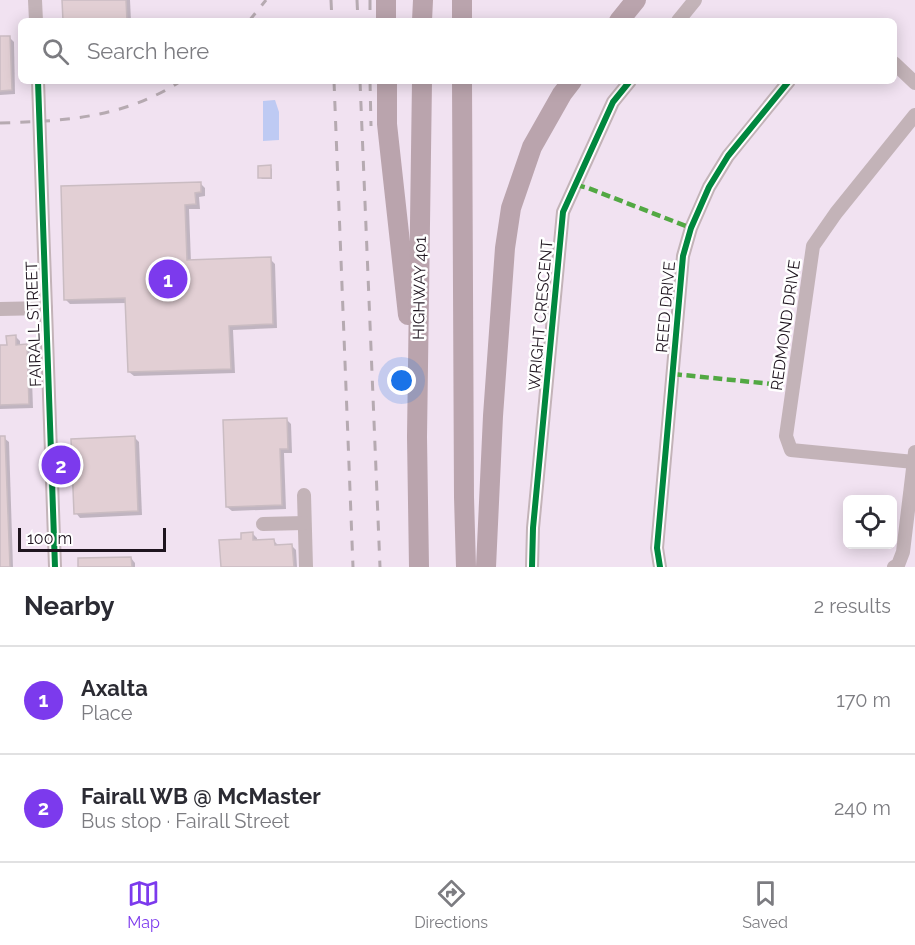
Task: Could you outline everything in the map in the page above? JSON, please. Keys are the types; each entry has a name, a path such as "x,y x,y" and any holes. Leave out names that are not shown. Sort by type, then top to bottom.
{"highway":[{"path":"386,0 386,18"},
{"path":"422,18 423,0"},
{"path":"462,0 462,18"},
{"path":"621,18 636,0"},
{"path":"387,84 387,124 410,335 417,437"},
{"name":"HIGHWAY 401","path":"419,567 417,437 422,84"},
{"path":"462,84 466,567"},
{"path":"486,567 504,248 511,208 532,147 570,84"}],"street":[{"path":"35,0 36,18"},
{"path":"680,18 695,0"},
{"path":"897,66 915,83"},
{"name":"FAIRALL STREET","path":"38,84 55,567"},
{"name":"WRIGHT CRESCENT","path":"532,567 533,528 563,212 613,102 628,84"},
{"name":"REED DRIVE","path":"660,567 657,548 677,317 683,256 690,228 709,187 728,156 787,84"},
{"name":"REDMOND DRIVE","path":"914,457 791,450 786,436 813,246 836,213 915,114"},
{"path":"0,309 46,308"},
{"path":"894,567 898,565 903,552 914,457"},
{"path":"304,495 306,567"},
{"path":"264,524 304,523"}],"water":[{"path":"275,100 279,112 279,140 263,141 263,101"}],"building":[{"path":"62,0 126,0 127,18 63,18"},
{"path":"0,36 10,36 12,90 0,91"},
{"path":"271,165 271,178 258,178 258,166"},
{"path":"201,182 201,192 195,193 196,204 185,205 187,260 271,257 273,324 229,326 231,369 128,372 125,298 64,300 61,186"},
{"path":"16,335 16,345 27,344 29,404 0,405 0,345 7,345 6,336"},
{"path":"287,418 288,449 280,449 282,505 226,507 223,420"},
{"path":"0,436 5,436 10,567 0,567"},
{"path":"135,436 138,511 74,514 71,439"},
{"path":"253,532 253,540 274,539 275,545 292,544 294,567 221,567 219,540 241,539 241,533"},
{"path":"131,557 132,567 78,567 78,558"}],"railway":[{"path":"251,18 266,0"},
{"path":"331,0 332,18"},
{"path":"357,0 358,18"},
{"path":"370,0 370,18"},
{"path":"0,123 48,121 94,115 138,103 176,84"},
{"path":"334,84 353,567"},
{"path":"360,84 380,567"},
{"path":"370,84 371,126"}],"marked path":[{"path":"576,185 691,228"},
{"path":"673,374 782,385"}],"cycle path":[{"path":"38,84 55,567"},
{"path":"532,567 533,528 563,212 613,102 628,84"},
{"path":"660,567 657,548 683,256 691,228 709,187 728,156 787,84"}],"place":[{"name":"Axalta","path":"168,279"},
{"name":"Fairall WB @ McMaster","path":"61,465"}]}
